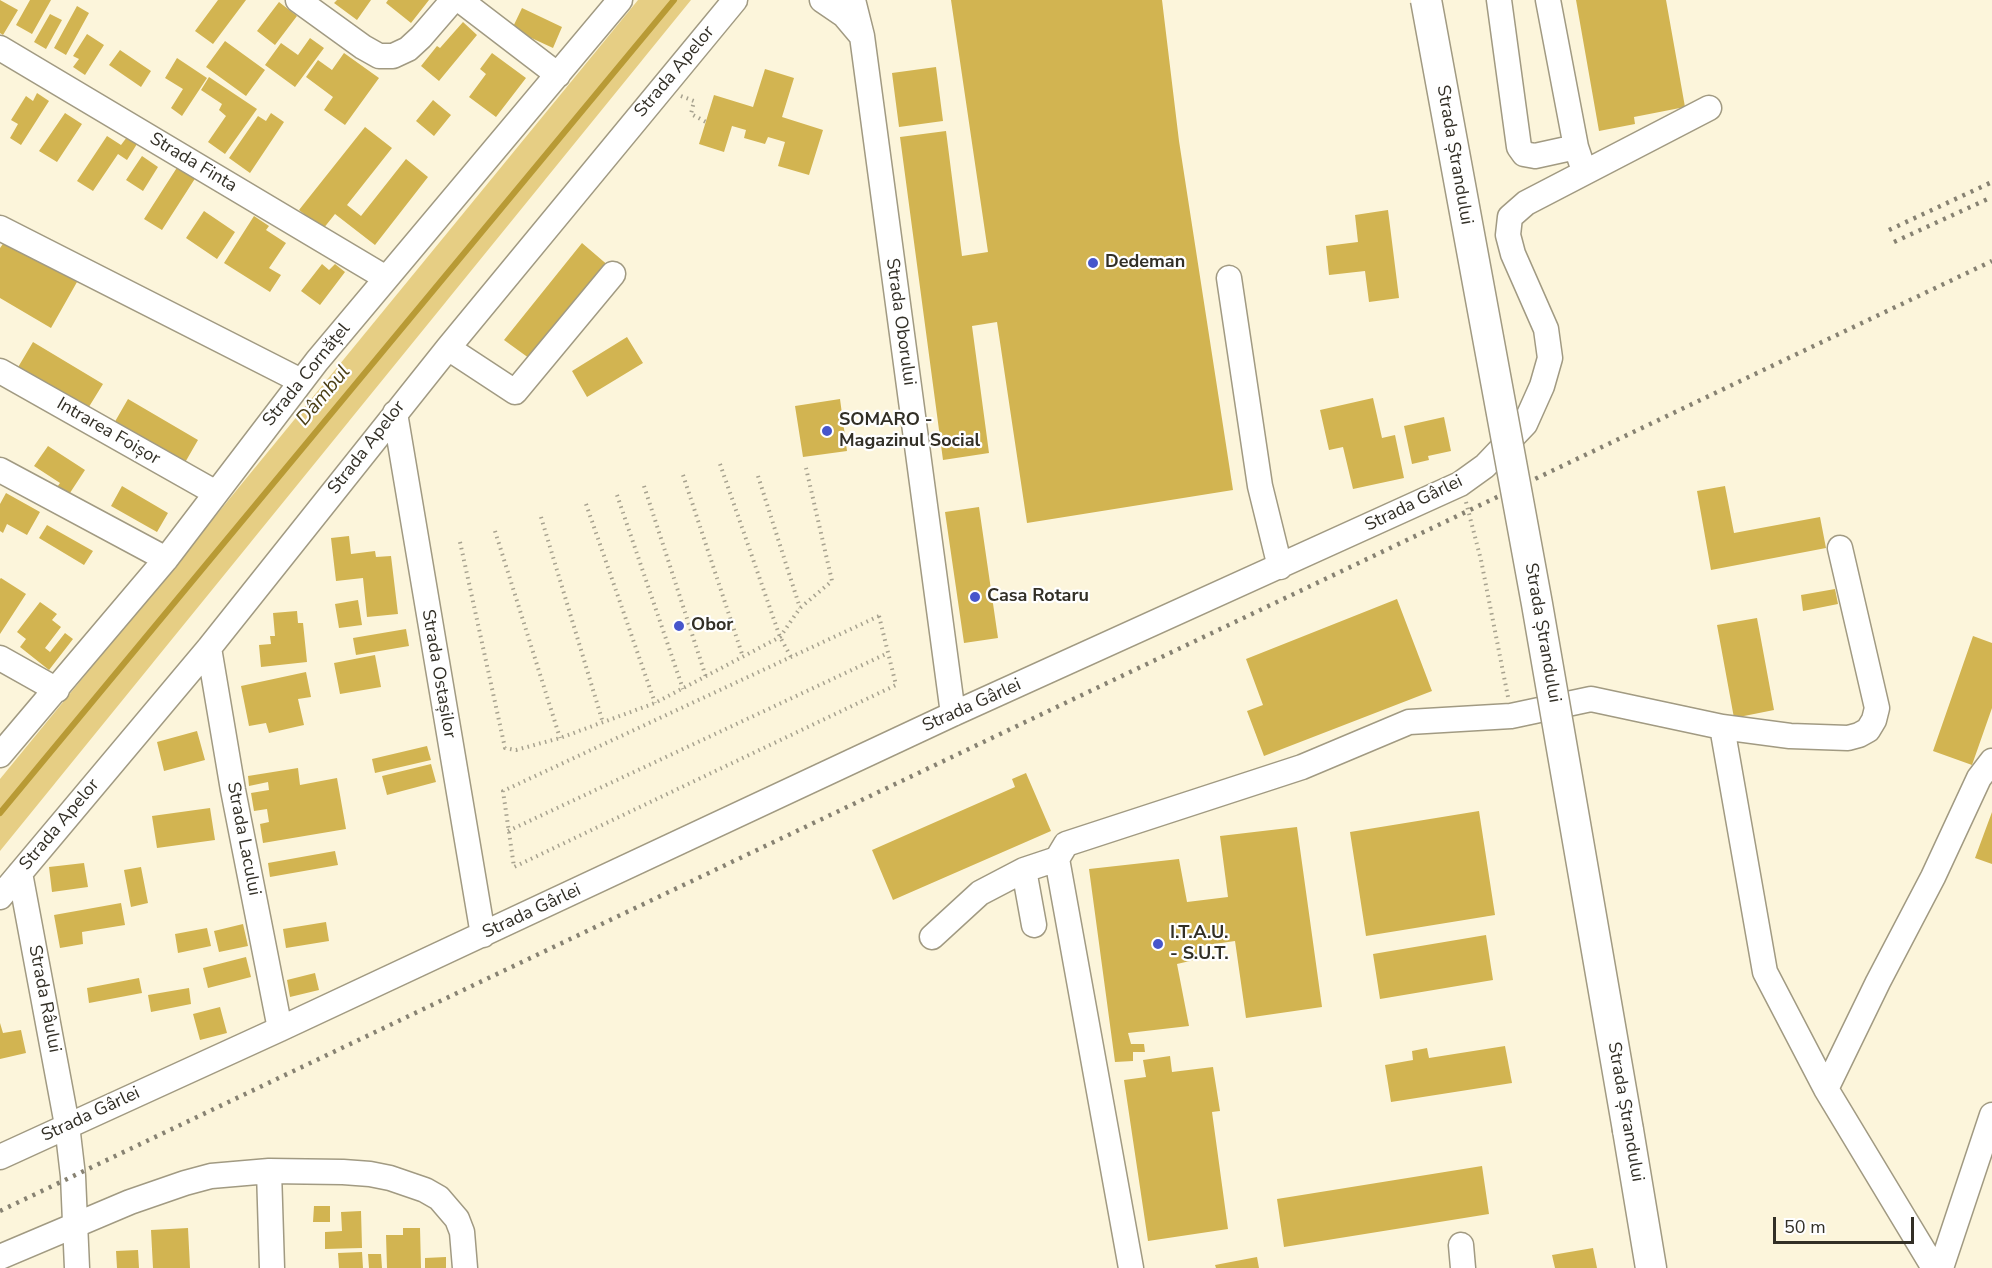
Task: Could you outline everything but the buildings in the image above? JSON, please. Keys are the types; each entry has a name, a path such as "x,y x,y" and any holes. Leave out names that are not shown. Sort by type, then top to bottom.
{"main road":[{"name":"Strada Ștrandului","path":"1426,0 1537,604 1651,1268"}],"street":[{"path":"298,0 363,47 379,56 393,56 408,49 421,37 453,0"},
{"path":"460,0 558,75"},
{"name":"Strada Cornățel","path":"0,755 166,558 302,381 386,278 620,0"},
{"name":"Strada Apelor","path":"0,897 209,648 395,413 735,0"},
{"path":"822,0 844,15 862,36"},
{"name":"Strada Oborului","path":"853,0 862,36 953,714"},
{"path":"1499,0 1519,147 1524,154 1535,156 1576,147"},
{"path":"1548,0 1576,147 1585,172"},
{"name":"Strada Finta","path":"0,48 386,278"},
{"name":"Strada Gârlei","path":"0,1157 280,1029 953,714 1460,484 1485,466 1525,424 1542,386 1550,358 1546,329 1513,254 1508,236 1510,218 1526,203 1709,108"},
{"path":"0,228 302,381"},
{"path":"448,348 515,392 613,274"},
{"path":"1229,278 1260,486 1280,567"},
{"name":"Intrarea Foișor","path":"0,371 216,494"},
{"name":"Strada Ostașilor","path":"395,413 483,934"},
{"path":"0,470 166,558"},
{"path":"932,937 980,893 1024,870 1057,859 1066,844 1302,767 1409,722 1511,716 1591,699 1722,727 1790,736 1848,738 1859,735 1868,730 1877,708 1840,549"},
{"name":"Strada Lacului","path":"209,648 233,790 280,1029"},
{"path":"0,658 57,690"},
{"path":"1722,727 1765,972 1826,1089 1934,1268"},
{"path":"1826,1089 1933,877 1979,778 1992,760"},
{"path":"1057,859 1131,1268"},
{"path":"1024,870 1034,925"},
{"name":"Strada Râului","path":"20,873 67,1125 76,1225 77,1268"},
{"path":"1941,1268 1992,1115"},
{"path":"269,1171 272,1268"},
{"path":"0,1257 130,1202 185,1183 211,1176 269,1171 370,1174 410,1185 438,1198 457,1219 462,1232 465,1268"}],"path":[{"path":"661,88 694,101 691,114 706,122"},
{"path":"720,464 780,637 791,657"},
{"path":"460,542 505,748 516,750 560,738 655,703 780,637 800,608 832,581 806,468"},
{"path":"683,475 744,657"},
{"path":"758,476 800,608"},
{"path":"1460,484 1481,560 1511,716"},
{"path":"644,486 706,677"},
{"path":"617,495 684,689"},
{"path":"586,504 655,703"},
{"path":"541,518 603,723"},
{"path":"495,531 560,738"},
{"path":"879,616 896,685 513,867 503,791 791,657 879,616"},
{"path":"508,831 888,653"}],"shaded area":[{"path":"638,0 691,0 0,851 0,779"}],"waterway":[{"name":"Dâmbul","path":"0,813 674,0"}],"railway":[{"path":"1889,230 1992,182"},
{"path":"1894,242 1992,197"},
{"path":"0,1211 1992,261"}],"place":[{"name":"Dedeman","path":"1093,263"},
{"name":"SOMARO - Magazinul Social","path":"827,431"},
{"name":"Casa Rotaru","path":"975,597"},
{"name":"Obor","path":"679,626"},
{"name":"I.T.A.U. - S.U.T.","path":"1158,944"}]}
